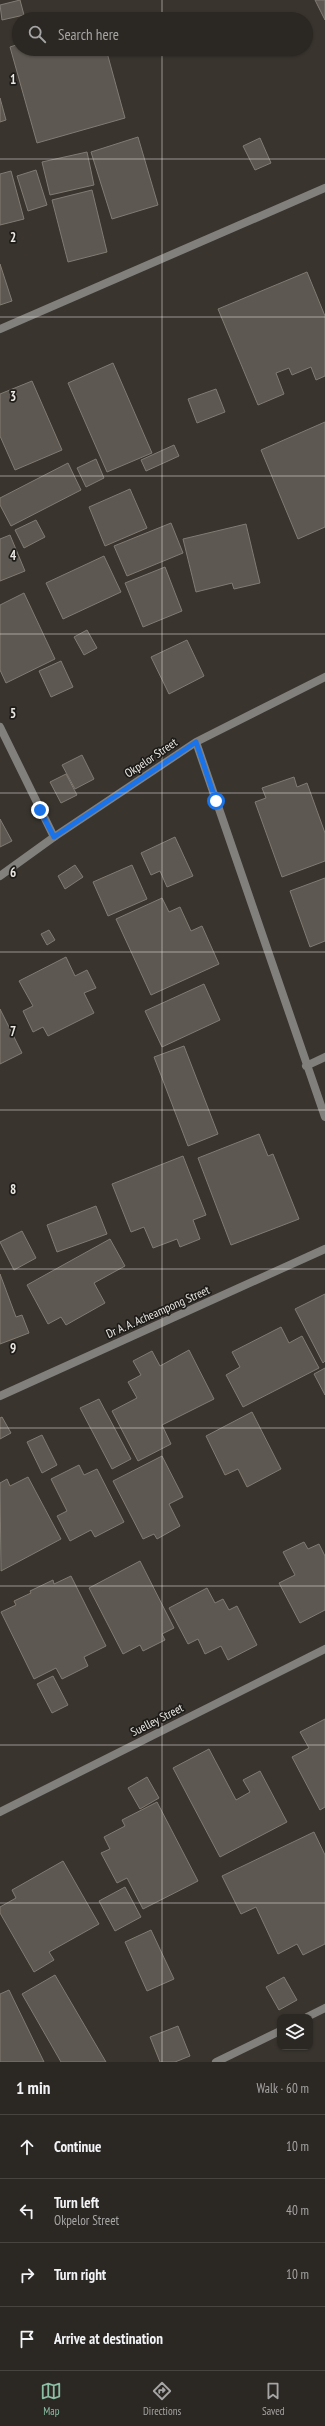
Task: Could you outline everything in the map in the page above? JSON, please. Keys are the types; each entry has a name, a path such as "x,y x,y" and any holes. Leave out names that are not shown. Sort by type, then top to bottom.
{"street":[{"path":"0,329 325,188"},
{"name":"Okpelor Street","path":"0,876 54,837 196,742 325,677"},
{"path":"0,727 54,837"},
{"path":"196,742 306,1066 325,1117"},
{"path":"306,1066 325,1057"},
{"name":"Dr A. A. Acheampong Street","path":"0,1396 325,1249"},
{"name":"Suelley Street","path":"0,1812 325,1649"},
{"path":"313,2014 325,2008"},
{"path":"216,2062 277,2032"}],"building":[{"path":"20,0 23,12 12,12 12,18 2,20 0,5"},
{"path":"315,0 325,0 325,20"},
{"path":"13,56 108,56 125,118 37,143"},
{"path":"0,98 6,120 0,122"},
{"path":"138,137 158,205 112,219 91,152"},
{"path":"260,138 271,163 255,170 243,146"},
{"path":"87,152 94,185 50,195 42,162"},
{"path":"36,170 47,205 28,211 17,176"},
{"path":"11,171 24,219 0,225 0,174"},
{"path":"92,190 107,252 68,262 52,200"},
{"path":"0,264 12,301 0,305"},
{"path":"307,272 325,316 325,376 316,380 311,367 292,375 289,368 276,373 284,394 258,405 218,309"},
{"path":"113,363 152,453 107,472 68,383"},
{"path":"32,381 62,450 15,470 0,436 0,394"},
{"path":"216,389 225,412 197,423 188,399"},
{"path":"325,422 325,527 298,539 261,450"},
{"path":"174,445 179,456 146,471 141,460"},
{"path":"96,459 104,478 86,487 77,468"},
{"path":"68,463 81,490 11,526 0,505 0,498"},
{"path":"130,489 147,528 105,546 89,507"},
{"path":"36,520 45,537 24,548 15,530"},
{"path":"171,523 183,553 127,576 114,546"},
{"path":"246,524 260,583 234,589 232,583 196,592 183,539"},
{"path":"10,535 25,571 0,581 0,539"},
{"path":"104,556 121,592 63,619 46,583"},
{"path":"165,567 182,611 143,627 125,583"},
{"path":"24,593 55,659 6,683 0,670 0,605"},
{"path":"87,630 97,648 84,655 74,637"},
{"path":"187,640 204,676 169,694 151,657"},
{"path":"61,661 73,687 51,697 39,671"},
{"path":"82,755 94,779 75,789 62,765"},
{"path":"66,774 77,795 61,803 50,782"},
{"path":"294,777 297,787 307,783 325,833 325,861 282,877 255,802 266,798 262,788"},
{"path":"0,819 12,841 0,847"},
{"path":"175,837 193,876 167,887 160,871 151,875 141,853"},
{"path":"75,865 83,877 65,889 58,876"},
{"path":"132,865 147,899 108,916 93,882"},
{"path":"325,878 325,941 310,947 290,891"},
{"path":"162,898 169,912 180,907 191,931 202,926 219,964 151,995 116,919"},
{"path":"49,930 55,940 47,945 41,934"},
{"path":"66,957 75,976 87,970 96,988 84,993 94,1013 48,1036 43,1027 33,1032 23,1011 33,1006 19,981"},
{"path":"204,984 220,1020 162,1047 145,1011"},
{"path":"0,1009 22,1053 0,1064"},
{"path":"184,1046 218,1134 188,1146 154,1057"},
{"path":"259,1134 268,1156 273,1154 299,1219 231,1245 198,1158"},
{"path":"183,1156 206,1215 193,1220 200,1239 180,1247 177,1239 153,1248 144,1227 131,1232 112,1184"},
{"path":"96,1206 107,1234 57,1252 47,1225"},
{"path":"22,1231 36,1258 14,1270 0,1242"},
{"path":"110,1239 125,1266 94,1283 105,1303 66,1325 61,1317 48,1324 27,1285"},
{"path":"0,1274 16,1317 22,1315 29,1333 0,1344"},
{"path":"325,1294 325,1361 323,1363 295,1309"},
{"path":"281,1327 289,1343 302,1336 319,1368 243,1407 226,1375 240,1367 232,1352"},
{"path":"189,1350 214,1399 162,1425 171,1444 138,1461 112,1411 137,1398 128,1382 141,1375 133,1361 152,1351 160,1366"},
{"path":"325,1368 325,1395 314,1374"},
{"path":"99,1399 131,1459 112,1469 80,1408"},
{"path":"252,1412 281,1469 247,1487 238,1469 225,1475 206,1436"},
{"path":"2,1417 11,1433 0,1439 0,1418"},
{"path":"42,1435 57,1465 42,1473 27,1442"},
{"path":"162,1456 183,1497 169,1504 180,1526 157,1539 154,1534 143,1539 113,1481"},
{"path":"79,1465 84,1475 97,1469 124,1522 95,1537 91,1530 70,1541 57,1516 67,1511 51,1479"},
{"path":"28,1477 61,1539 1,1571 0,1483 7,1479 10,1486"},
{"path":"304,1542 308,1549 319,1544 325,1556 325,1610 300,1623 279,1583 295,1575 283,1552"},
{"path":"140,1561 174,1628 162,1634 165,1640 143,1651 140,1645 123,1654 89,1588"},
{"path":"71,1576 106,1646 84,1657 88,1666 62,1679 56,1668 34,1679 1,1612 16,1605 14,1601 31,1593 30,1591 53,1580 54,1584"},
{"path":"207,1588 215,1603 223,1599 229,1610 237,1606 257,1645 228,1660 221,1646 205,1654 198,1639 188,1644 169,1608"},
{"path":"53,1676 68,1705 52,1713 37,1684"},
{"path":"325,1719 325,1807 320,1810 292,1757 309,1748 300,1732"},
{"path":"209,1749 236,1800 250,1792 243,1780 260,1771 287,1822 220,1857 173,1768"},
{"path":"147,1777 159,1798 140,1809 128,1788"},
{"path":"157,1802 198,1881 143,1909 127,1878 117,1883 101,1853 110,1849 104,1837 125,1826 122,1820"},
{"path":"314,1832 325,1855 325,1944 303,1955 297,1944 278,1954 256,1907 241,1914 222,1876"},
{"path":"63,1861 99,1924 49,1952 54,1960 34,1972 0,1913 0,1907 16,1898 12,1890"},
{"path":"125,1887 141,1917 115,1931 99,1901"},
{"path":"151,1930 174,1979 147,1991 125,1942"},
{"path":"55,1975 106,2062 61,2062 22,1994"},
{"path":"284,1977 297,2000 279,2010 266,1987"},
{"path":"9,1990 44,2062 0,2062 0,1994"},
{"path":"178,2026 190,2056 175,2062 160,2062 150,2037"}],"route":[{"path":"40,810 54,837 196,742 216,801"}]}
